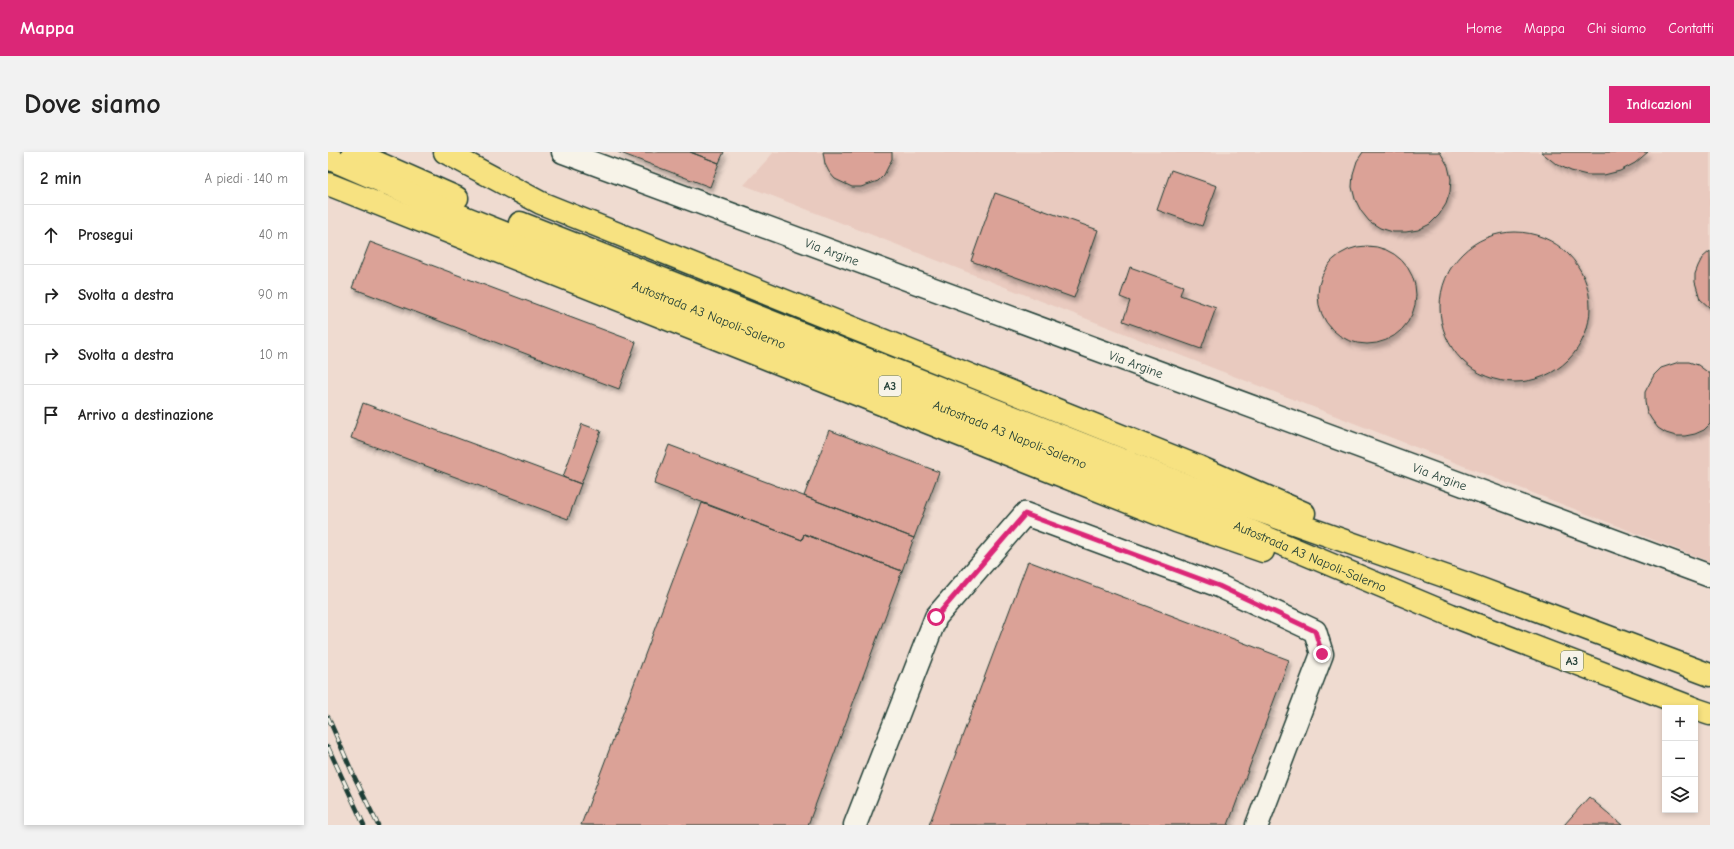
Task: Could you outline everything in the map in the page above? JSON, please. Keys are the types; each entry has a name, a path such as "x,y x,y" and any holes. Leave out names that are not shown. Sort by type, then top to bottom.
{"highway":[{"name":"Autostrada A3 Napoli-Salerno","path":"353,152 464,201 1190,487 1470,585 1710,675"},
{"name":"A3","path":"445,152 541,203 1199,467 1470,585"},
{"name":"Autostrada A3 Napoli-Salerno","path":"328,158 458,215 1176,500 1451,615 1686,705"},
{"name":"A3","path":"328,184 1176,521 1451,615"},
{"name":"Autostrada A3 Napoli-Salerno","path":"1698,710 1710,714"}],"street":[{"name":"Via Argine","path":"563,152 1710,576"},
{"path":"856,825 936,617 1025,514 1219,586 1315,631 1322,654 1257,825"}],"shaded area":[{"path":"774,152 1710,152 1710,562 744,185"}],"building":[{"path":"618,152 690,152 719,163 710,187"},
{"path":"690,152 724,152 719,163"},
{"path":"823,152 892,152 892,159 884,175 878,181 861,187 852,187 835,179 829,172 825,164"},
{"path":"1363,152 1440,152 1448,166 1451,179 1450,192 1446,204 1439,215 1430,224 1418,230 1406,232 1393,232 1380,228 1369,221 1361,211 1355,199 1352,187 1353,174 1357,161"},
{"path":"1541,152 1648,152 1635,163 1620,171 1604,175 1587,175 1571,171 1556,164"},
{"path":"1171,170 1217,186 1202,226 1157,210"},
{"path":"995,193 1098,230 1074,298 971,261"},
{"path":"1508,232 1522,232 1537,235 1550,241 1563,249 1573,259 1587,285 1590,307 1589,322 1584,336 1573,355 1563,365 1537,379 1522,382 1508,382 1493,379 1480,373 1467,365 1457,355 1443,329 1440,314 1440,300 1443,285 1449,272 1457,259 1467,249 1493,235"},
{"path":"370,242 636,342 619,389 352,288"},
{"path":"1367,246 1386,249 1402,260 1413,276 1416,295 1413,314 1402,330 1386,341 1367,344 1348,341 1332,330 1321,314 1318,295 1321,276 1332,260 1348,249"},
{"path":"1710,251 1710,308 1700,299 1695,282 1695,274 1702,258"},
{"path":"1130,267 1183,286 1180,295 1216,308 1201,349 1123,321 1130,301 1120,297"},
{"path":"1679,362 1689,362 1698,365 1710,374 1710,424 1704,430 1685,436 1676,436 1666,433 1658,428 1647,412 1645,402 1645,392 1654,375 1661,368"},
{"path":"363,403 581,484 568,519 351,438"},
{"path":"582,424 601,431 581,484 563,477"},
{"path":"829,430 939,472 914,538 804,496"},
{"path":"669,445 914,538 902,571 804,534 802,540 654,484"},
{"path":"702,503 802,540 804,534 902,571 808,825 581,825"},
{"path":"1028,561 1289,660 1228,825 929,825"},
{"path":"1589,797 1622,825 1564,825"}],"railway":[{"path":"328,717 353,774 378,825"},
{"path":"328,747 364,825"}],"route":[{"path":"936,617 1025,514 1219,586 1315,631 1322,654"}]}
